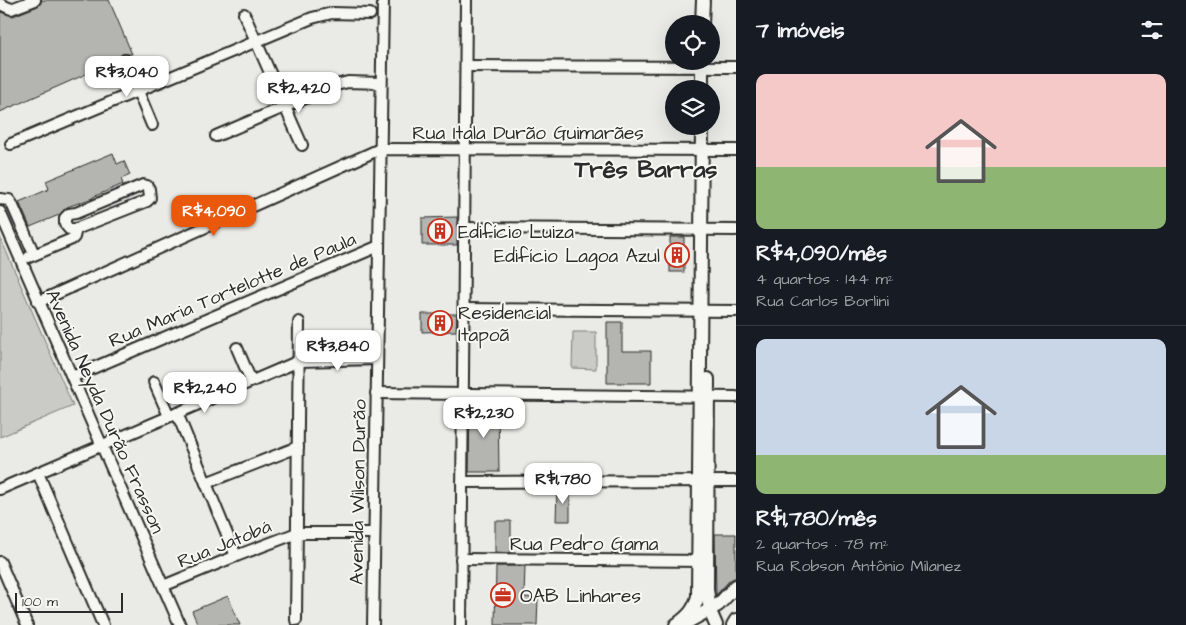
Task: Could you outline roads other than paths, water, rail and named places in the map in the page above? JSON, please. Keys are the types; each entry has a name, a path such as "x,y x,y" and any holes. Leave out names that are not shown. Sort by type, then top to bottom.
{"main road":[{"path":"702,15 703,0"},
{"path":"711,0 711,15"},
{"path":"704,135 706,150"},
{"path":"676,625 692,612 696,605 702,561 706,150 708,135"},
{"path":"702,561 707,602 714,625"},
{"path":"683,625 710,611 726,598 736,586"},
{"path":"733,625 736,620"},
{"path":"687,625 707,622 714,625"}],"street":[{"path":"0,4 11,9 22,2 35,0"},
{"name":"Avenida Wilson Durão","path":"373,625 382,0"},
{"path":"461,625 466,0"},
{"path":"11,144 312,18 332,13 370,14"},
{"path":"244,14 302,145"},
{"path":"125,60 152,125"},
{"path":"466,66 665,64"},
{"path":"720,66 736,68"},
{"path":"216,136 336,85 348,82 381,83"},
{"path":"38,302 380,149"},
{"name":"Rua Itala Durão Guimarães","path":"380,149 736,150"},
{"path":"147,186 149,189 150,198 147,201 77,228 69,229 66,227 64,221 69,214 76,213 133,188 147,186"},
{"path":"0,199 9,200 12,204 34,254"},
{"name":"Avenida Neyda Durão Frasson","path":"0,212 180,625"},
{"path":"20,260 72,239 77,228"},
{"path":"464,228 736,230"},
{"name":"Rua Maria Tortelotte de Paula","path":"72,377 379,246"},
{"path":"464,309 736,311"},
{"path":"296,620 299,322"},
{"path":"236,348 251,381"},
{"path":"0,489 299,361 377,359"},
{"path":"154,382 173,415 206,483 236,556"},
{"path":"376,393 736,397"},
{"path":"206,483 298,447"},
{"path":"38,472 103,625"},
{"path":"462,482 736,481"},
{"path":"297,533 374,533"},
{"name":"Rua Jatobá","path":"164,586 297,533"},
{"name":"Rua Pedro Gama","path":"461,559 702,561"},
{"path":"0,562 27,625"}],"place":[{"name":"Edifício Luiza","path":"440,231"},
{"name":"Edifício Lagoa Azul","path":"677,255"},
{"name":"Residencial Itapoã","path":"440,323"},
{"name":"OAB Linhares","path":"503,595"}],"district":[{"name":"Três Barras","path":"646,169"}]}
